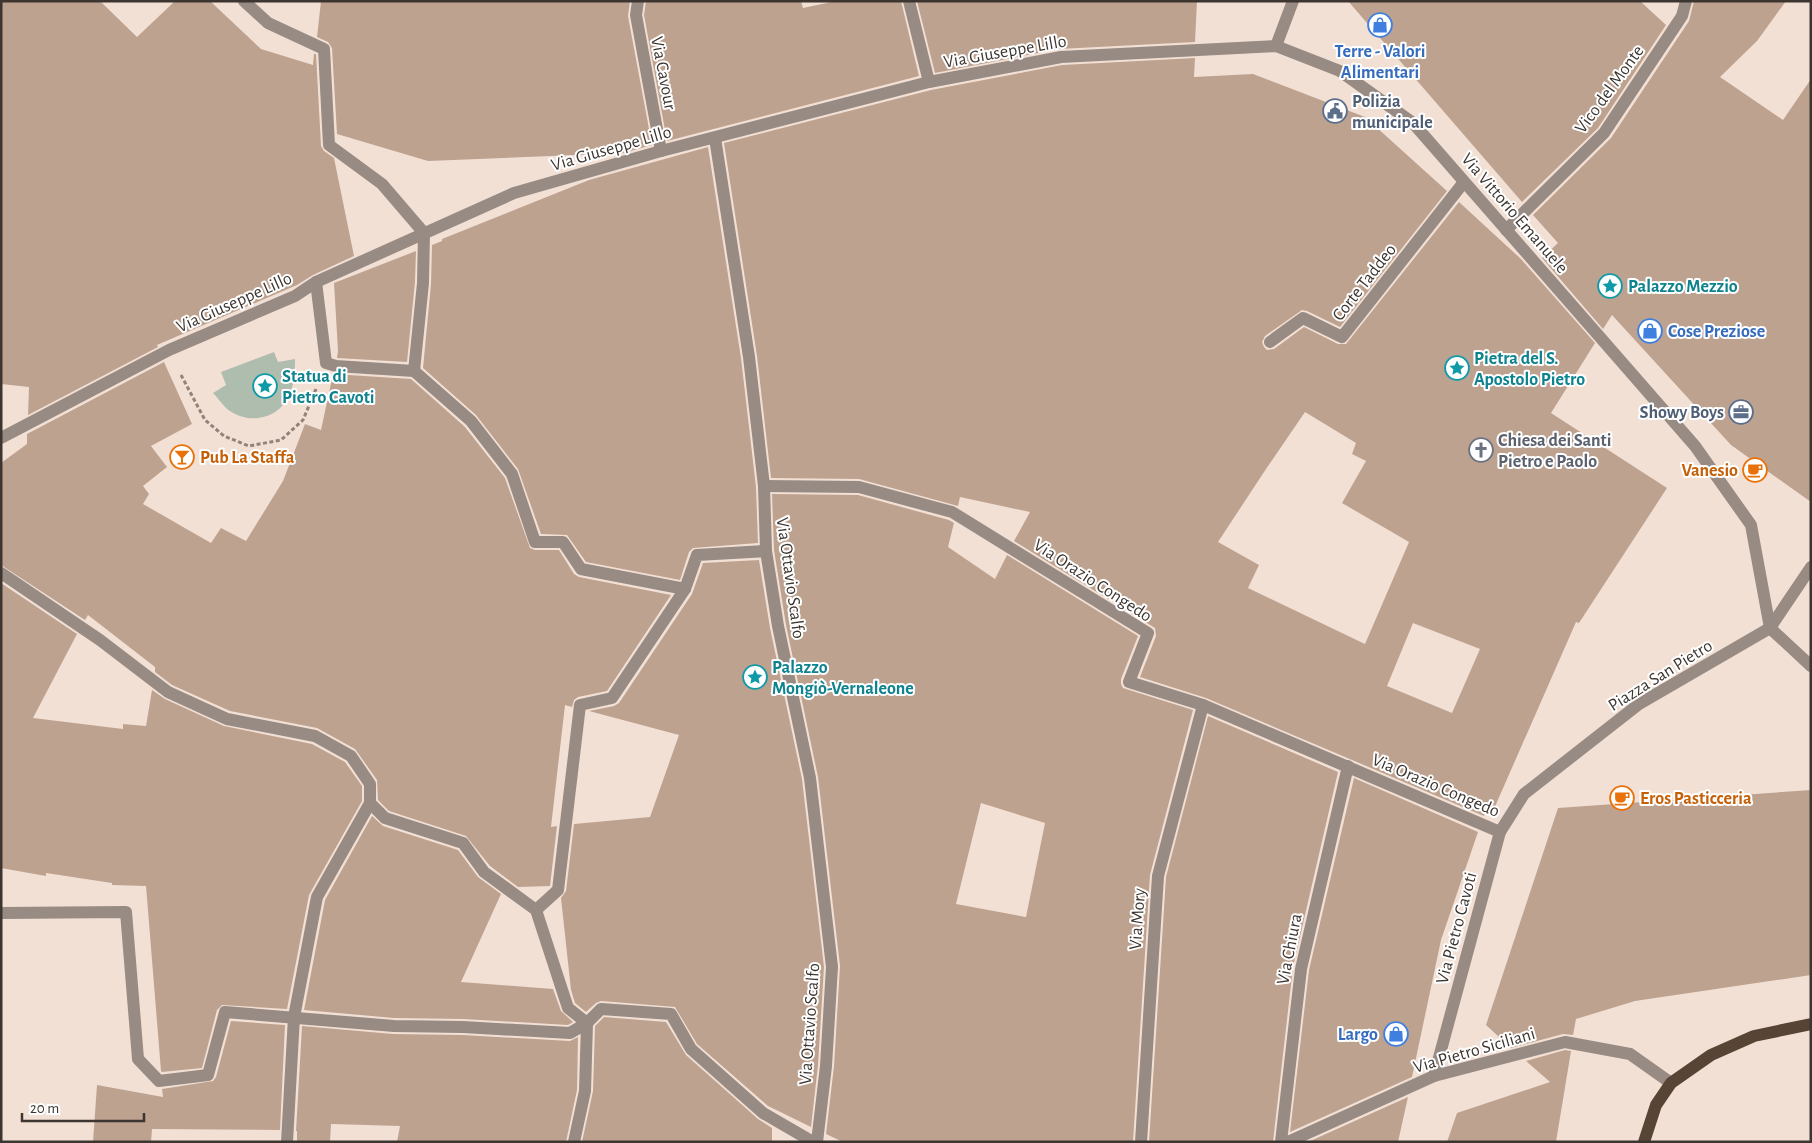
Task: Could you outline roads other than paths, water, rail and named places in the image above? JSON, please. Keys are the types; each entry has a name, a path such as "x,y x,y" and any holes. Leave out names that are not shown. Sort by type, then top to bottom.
{"main road":[{"path":"1644,1142 1656,1105 1671,1082 1711,1055 1754,1036 1811,1024"}],"street":[{"path":"244,1 268,23 324,49 329,145 382,184 424,233 423,282 414,370"},
{"name":"Via Cavour","path":"638,1 636,16 661,151"},
{"path":"909,1 929,82"},
{"path":"1276,46 1293,1"},
{"name":"Vico del Monte","path":"1506,230 1604,133 1682,16 1686,1"},
{"name":"Via Giuseppe Lillo","path":"1,438 169,350 295,296 316,282 514,193 661,151 929,82 1062,57 1276,46"},
{"name":"Via Vittorio Emanuele","path":"1276,46 1340,71 1413,123 1695,446 1751,525 1770,628"},
{"name":"Via Ottavio Scalfo","path":"715,138 749,357 764,486 766,551 778,626 810,778 832,967 826,1066 817,1142"},
{"name":"Corte Taddeo","path":"1270,342 1303,318 1342,337 1464,182"},
{"path":"316,282 326,363 336,366 414,370 470,421 512,474 535,542 563,542 581,569 685,589"},
{"name":"Via Orazio Congedo","path":"764,486 859,487 952,512 1148,633 1129,682 1203,705 1500,832"},
{"path":"536,910 558,890 580,705 612,698 685,589 697,555 766,551"},
{"path":"1811,567 1770,628 1811,666"},
{"path":"1,572 100,640 168,692 226,719 315,736 351,756 370,784 370,803 317,897 294,1017 287,1142"},
{"name":"Piazza San Pietro","path":"1524,794 1639,704 1770,628"},
{"name":"Via Mory","path":"1141,1142 1158,876 1203,705"},
{"name":"Via Chiura","path":"1281,1142 1300,969 1348,766"},
{"name":"Via Pietro Cavoti","path":"1434,1076 1500,832 1524,794"},
{"path":"370,803 385,818 463,843 484,872 536,910 568,1008 587,1023"},
{"path":"1,913 126,912 138,1059 159,1081 208,1075 225,1012 394,1026 463,1027 570,1033 587,1023 601,1009 671,1014 691,1049 763,1113 812,1142"},
{"path":"574,1142 585,1091 587,1023"},
{"name":"Via Pietro Siciliani","path":"1288,1142 1434,1076 1565,1042 1630,1054 1671,1082"}],"place":[{"name":"Terre - Valori Alimentari","path":"1380,25"},
{"name":"Polizia municipale","path":"1335,111"},
{"name":"Palazzo Mezzio","path":"1610,286"},
{"name":"Cose Preziose","path":"1650,331"},
{"name":"Pietra del S. Apostolo Pietro","path":"1457,368"},
{"name":"Statua di Pietro Cavoti","path":"265,386"},
{"name":"Showy Boys","path":"1741,412"},
{"name":"Chiesa dei Santi Pietro e Paolo","path":"1481,450"},
{"name":"Pub La Staffa","path":"182,457"},
{"name":"Vanesio","path":"1755,470"},
{"name":"Palazzo Mongiò-Vernaleone","path":"755,677"},
{"name":"Eros Pasticceria","path":"1622,798"},
{"name":"Largo","path":"1396,1034"}]}
